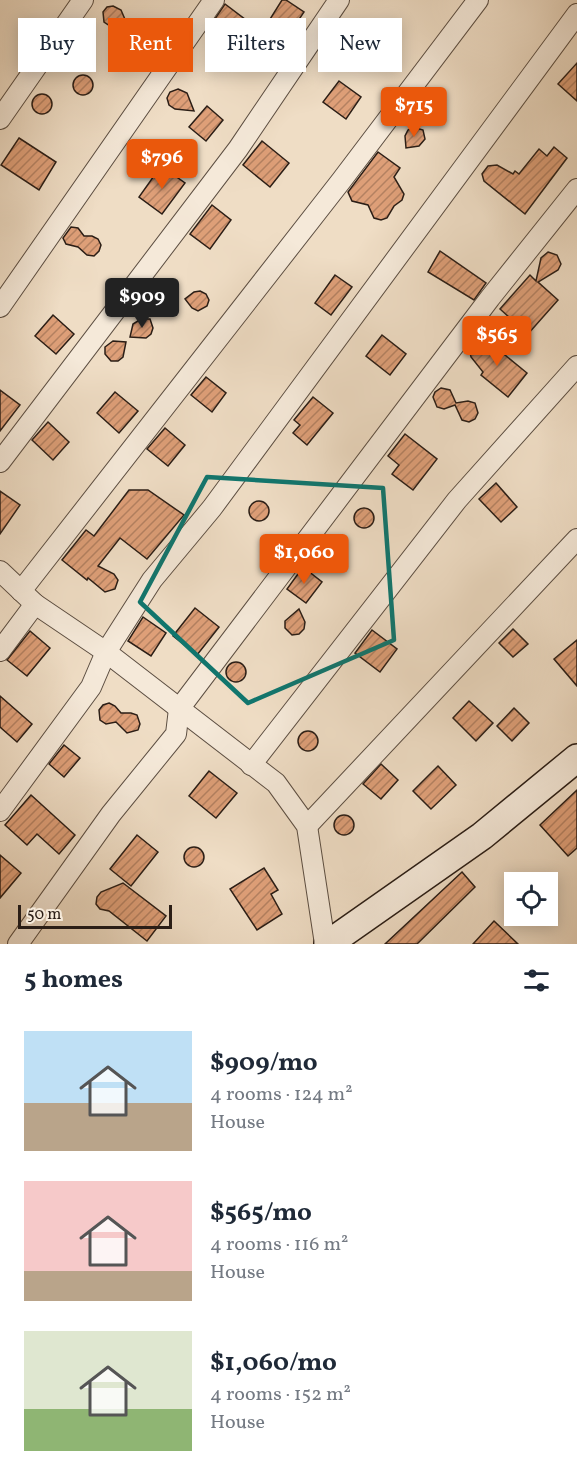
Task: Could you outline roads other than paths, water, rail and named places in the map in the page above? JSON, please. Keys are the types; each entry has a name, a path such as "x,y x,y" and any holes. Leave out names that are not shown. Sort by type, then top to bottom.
{"street":[{"path":"0,119 83,0"},
{"path":"0,307 214,0"},
{"path":"0,462 238,149 339,0"},
{"path":"0,651 28,597 478,0"},
{"path":"0,811 91,687 106,652 152,580 226,489 577,14"},
{"path":"18,944 111,814 176,734 179,709 490,298 577,189"},
{"path":"251,765 457,500 577,366"},
{"path":"307,826 577,539"},
{"path":"0,571 28,597 106,652 276,783 307,826 327,944 482,836 577,758"}]}
